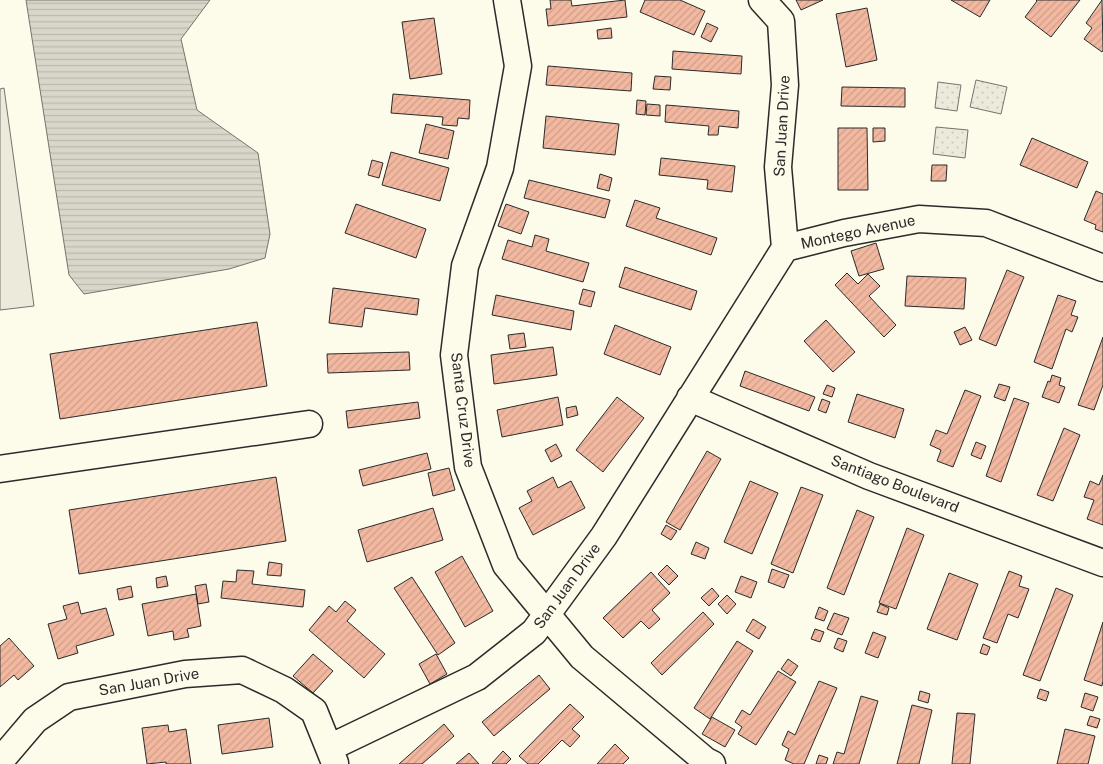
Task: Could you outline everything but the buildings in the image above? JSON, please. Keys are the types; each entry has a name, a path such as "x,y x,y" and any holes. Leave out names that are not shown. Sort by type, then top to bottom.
{"street":[{"name":"Santa Cruz Drive","path":"507,0 518,66 500,168 465,266 454,354 468,466 506,565 582,657 712,764"},
{"name":"San Juan Drive","path":"0,764 1,760 35,720 70,697 185,674 242,670 284,690 314,711 332,756 477,677 534,632 604,536 785,248 778,167 785,85 781,22 762,0"},
{"name":"Montego Avenue","path":"785,248 844,233 919,219 986,223 1103,268"},
{"name":"Santiago Boulevard","path":"690,398 869,476 1103,563"},
{"path":"0,470 309,424"}],"shaded area":[{"path":"26,0 210,0 181,39 197,110 258,153 270,234 265,258 229,269 84,294 69,275"},
{"path":"976,80 1007,87 1001,114 970,107"},
{"path":"938,82 961,85 957,111 935,108"},
{"path":"4,88 34,306 0,310 0,89"},
{"path":"936,127 968,130 965,158 933,154"}]}
